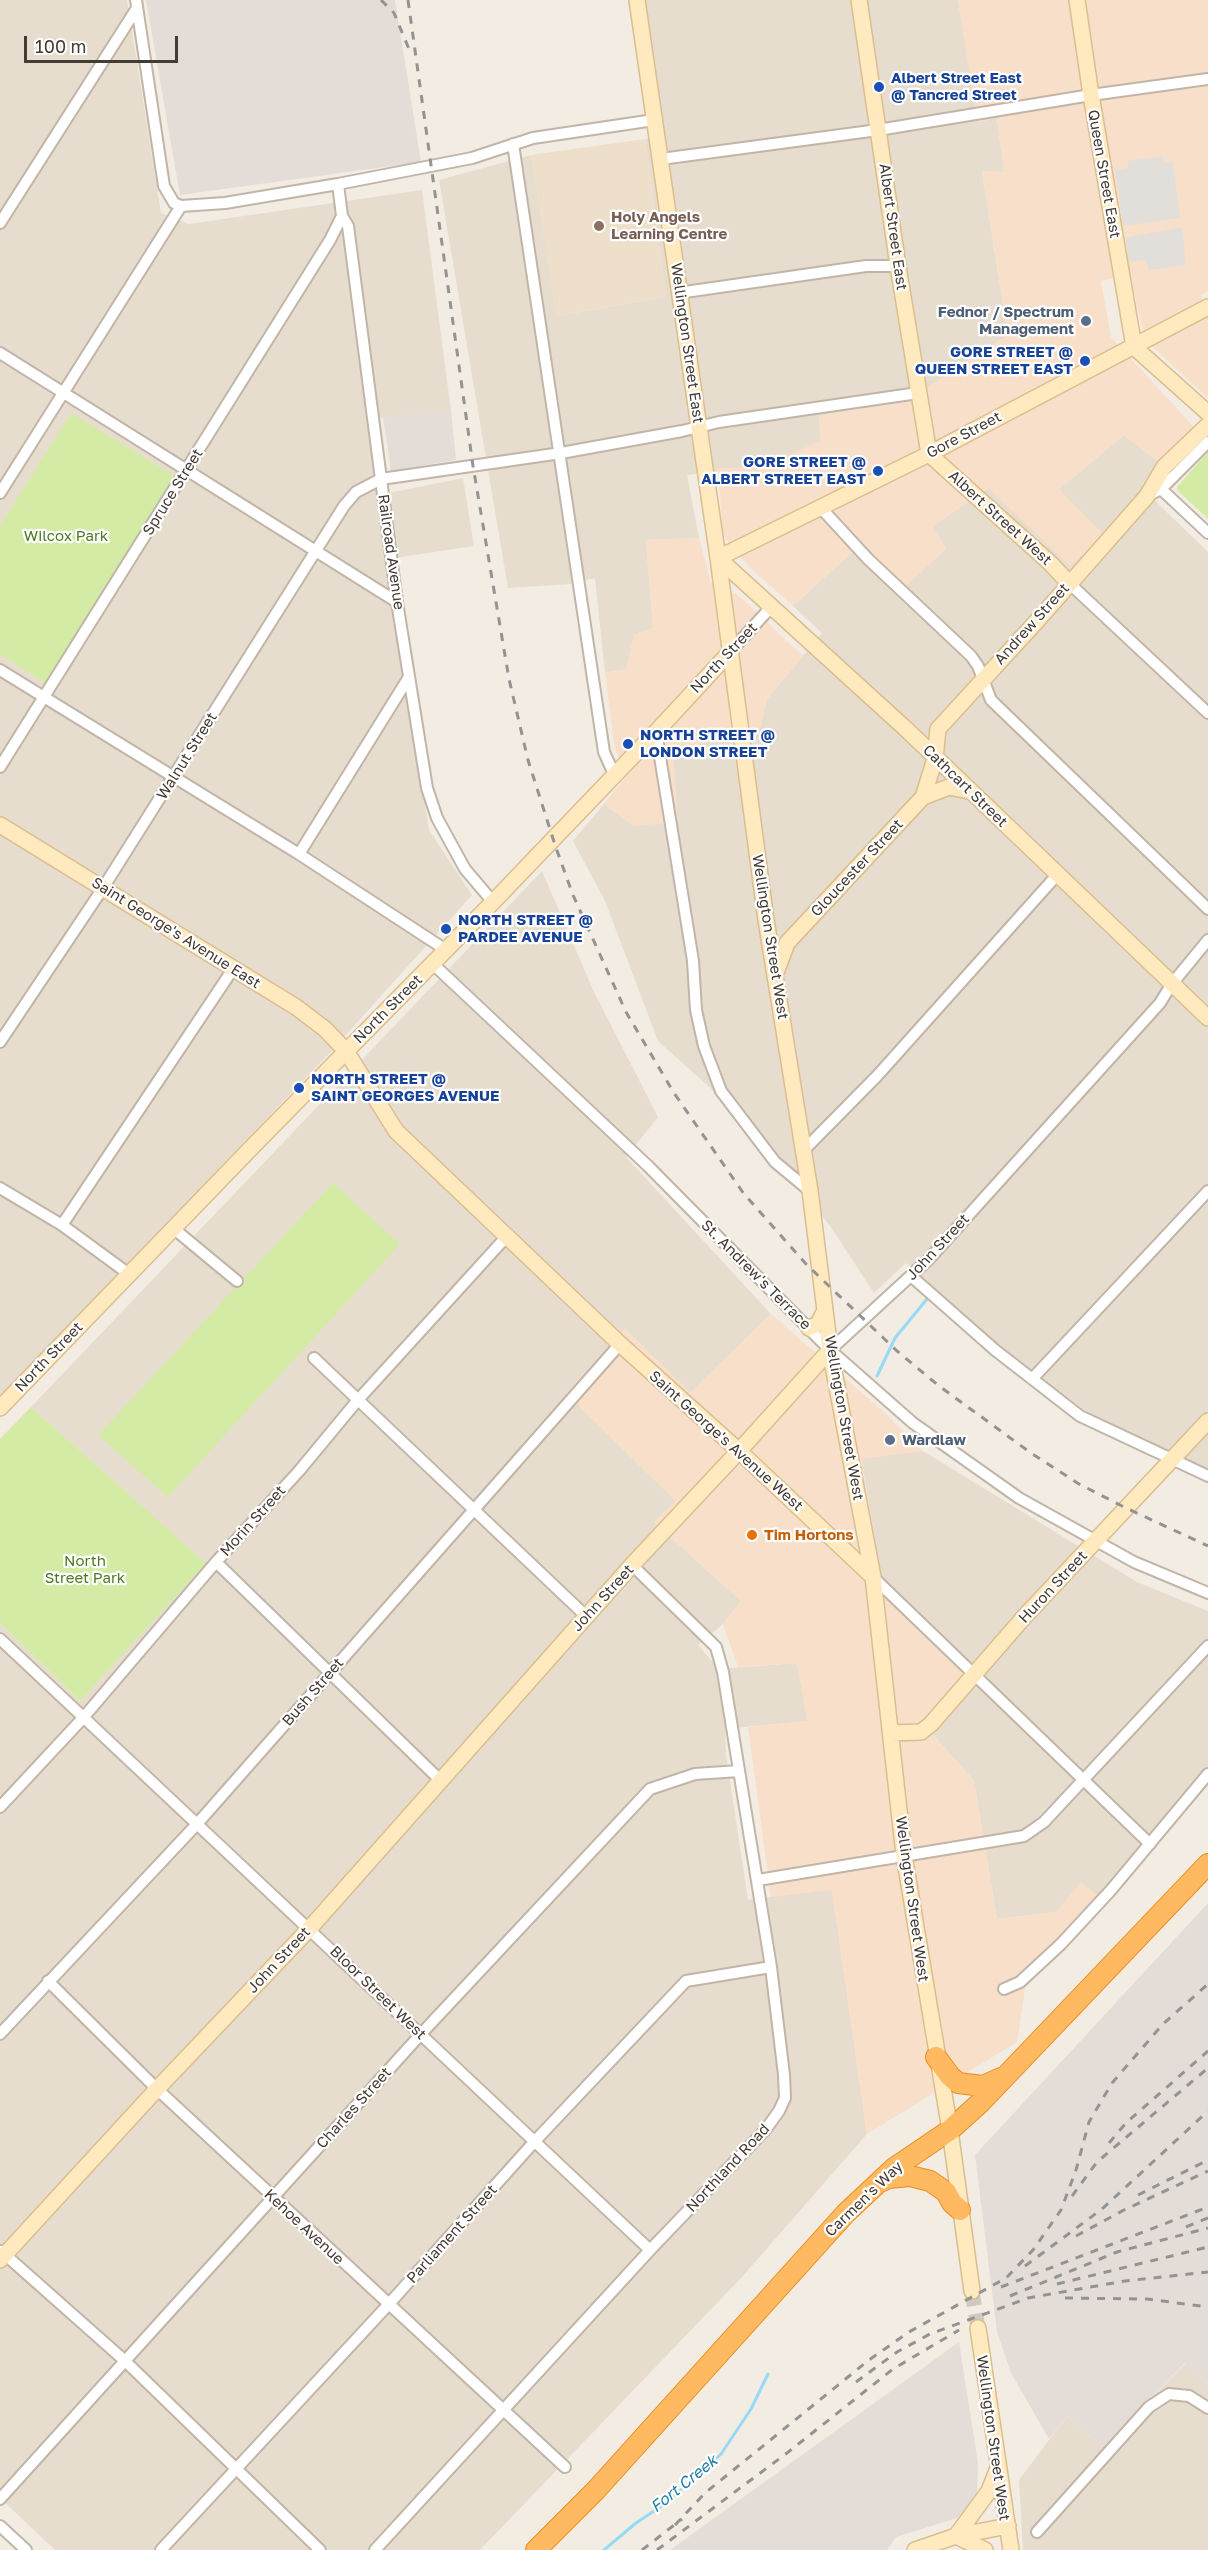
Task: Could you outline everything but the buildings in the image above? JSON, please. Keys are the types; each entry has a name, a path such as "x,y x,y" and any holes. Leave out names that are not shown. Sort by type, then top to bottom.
{"highway":[{"name":"Carmen's Way","path":"536,2550 596,2490 846,2212 894,2168 950,2130 1012,2072 1208,1864"},
{"path":"936,2057 958,2083 974,2087 990,2084 1012,2072"},
{"path":"878,2183 889,2178 910,2176 928,2180 946,2192 952,2203 960,2210"}],"main road":[{"name":"Wellington Street East","path":"637,0 731,651"},
{"name":"Albert Street East","path":"859,0 898,266 929,454"},
{"name":"Queen Street East","path":"1077,0 1134,347"},
{"name":"Gore Street","path":"718,558 929,454 1208,307"},
{"path":"1134,347 1208,413"},
{"name":"Andrew Street","path":"938,729 981,679 1154,493 1164,467 1208,425"},
{"name":"Albert Street West","path":"929,454 1049,562 1069,583"},
{"name":"Cathcart Street","path":"718,558 906,730 1208,1018"},
{"path":"1037,621 1053,591 1055,577 1049,562"},
{"name":"North Street","path":"0,1408 493,902 731,651"},
{"name":"Wellington Street West","path":"731,651 766,920 810,1191 830,1350 873,1577 904,1855 950,2130 972,2291"},
{"path":"906,730 923,734 938,729 935,759"},
{"name":"Gloucester Street","path":"776,976 781,954 796,933 923,797 935,759"},
{"path":"923,797 949,787 972,792"},
{"name":"Saint George's Avenue East","path":"0,825 296,1007 325,1029 346,1051"},
{"path":"766,920 781,933 796,933"},
{"name":"Saint George's Avenue West","path":"346,1051 396,1131 620,1344 739,1451 873,1577"},
{"path":"809,1328 818,1324 825,1310"},
{"name":"John Street","path":"2,2255 310,1928 632,1565 830,1350"},
{"name":"Huron Street","path":"891,1733 921,1732 931,1724 1170,1459 1208,1421"},
{"name":"Wellington Street West","path":"915,2550 956,2536 1008,2526 978,2328"},
{"path":"985,2550 956,2536 989,2491 999,2465"},
{"path":"1008,2526 1011,2550"}],"street":[{"path":"136,4 164,186 174,203 181,206 225,203 338,184 472,158 533,138 654,120"},
{"path":"0,223 136,4"},
{"path":"661,159 878,130 1091,95 1208,80"},
{"path":"513,144 604,752 614,774"},
{"name":"Railroad Avenue","path":"338,184 342,216 348,226 397,602 427,788 437,818 465,869 493,902"},
{"path":"0,494 181,206"},
{"name":"Spruce Street","path":"0,767 330,240 342,216"},
{"path":"678,293 866,266 898,266"},
{"path":"0,353 318,550 397,602"},
{"path":"381,479 561,453 719,422 918,393"},
{"name":"Andrew Street","path":"1154,493 1208,442"},
{"name":"Walnut Street","path":"0,1042 104,888 344,506 356,492 381,479"},
{"path":"1154,493 1208,533"},
{"path":"821,508 868,559 971,656 978,666 981,679 991,700 1208,909"},
{"path":"1069,583 1208,712"},
{"name":"North Street","path":"731,651 772,606"},
{"path":"0,670 299,854 446,950"},
{"path":"299,854 409,677"},
{"path":"656,732 693,961 696,1010 704,1046 721,1091 775,1162 810,1191"},
{"path":"803,1151 878,1076 1057,875"},
{"name":"John Street","path":"830,1350 911,1276 1160,1003 1171,985 1208,940"},
{"name":"St. Andrew's Terrace","path":"433,964 648,1166 830,1350 913,1423 1019,1498 1134,1562 1208,1593"},
{"path":"62,1225 233,969"},
{"path":"0,1188 62,1225 129,1274"},
{"path":"1032,1379 1208,1191"},
{"path":"173,1228 237,1281"},
{"name":"Morin Street","path":"0,1807 83,1718 216,1562 299,1471 357,1401 507,1236"},
{"path":"911,1276 941,1305 1080,1416 1208,1476"},
{"name":"Bush Street","path":"0,2034 196,1824 620,1344"},
{"path":"314,1358 587,1617"},
{"path":"216,1562 440,1780"},
{"name":"Northland Road","path":"375,2550 779,2111 785,2098 771,1967 758,1880 723,1672 716,1647 632,1565"},
{"name":"Saint George's Avenue West","path":"873,1577 1150,1844"},
{"name":"Bloor Street West","path":"0,1640 536,2140 650,2250"},
{"path":"758,1880 1024,1836 1044,1822 1208,1646"},
{"name":"Charles Street","path":"0,2499 421,2034 650,1789 695,1774 739,1771"},
{"path":"1004,1989 1020,1982 1040,1966 1111,1890 1208,1774"},
{"name":"Parliament Street","path":"161,2550 388,2305 536,2140 686,1981 771,1967"},
{"name":"Kehoe Avenue","path":"48,1981 157,2089 565,2468"},
{"path":"2,2255 124,2360 320,2550"},
{"path":"1037,2532 1149,2406 1169,2394 1189,2396 1208,2408"},
{"path":"0,2526 26,2550"}],"shaded area":[{"path":"0,0 127,0 161,213 189,224 422,190 451,411 366,419 379,495 463,478 474,546 387,559 429,830 472,895 326,1057 0,1396"},
{"path":"146,0 395,0 421,162 180,195"},
{"path":"643,0 958,0 979,122 997,117 1004,172 982,172 1008,335 924,390 888,403 819,416 821,441 768,465 687,475 699,538 646,540 653,628 634,635 627,669 605,673 595,578 571,584 508,588 439,180 531,155 557,316 666,297 645,139 661,135"},
{"path":"958,0 1208,0 1208,291 1201,295 1206,315 1208,315 1208,398 1145,340 1130,275 1101,281 1111,337 1194,427 1165,467 1124,435 1059,489 1104,535 1070,566 988,488 933,526 946,549 899,593 852,552 793,606 747,565 723,535 718,469 768,465 820,441 819,416 888,403 924,390 1008,335 982,171 1004,172 997,118 979,122"},
{"name":"Holy Angels Learning Centre","path":"645,139 666,297 556,316 531,155"},
{"path":"1163,156 1164,163 1173,162 1180,218 1123,226 1115,170 1128,168 1128,161"},
{"path":"1182,227 1186,265 1149,270 1145,260 1129,262 1125,238"},
{"path":"451,411 456,460 391,471 383,417"},
{"path":"1124,435 1165,467 1145,491 1208,552 1208,1471 1104,1424 1000,1348 906,1263 874,1293 830,1226 756,1129 658,1041 605,901 573,841 604,804 634,826 673,749 759,732 767,699 822,633 793,606 852,552 933,526 988,488 1058,490"},
{"path":"699,538 711,583 739,596 803,656 767,699 759,733 673,749 678,822 634,826 604,804 626,777 614,744 605,673 626,669 634,635 653,628 646,540"},
{"path":"542,871 593,990 658,1117 626,1157 771,1314 690,1393 625,1329 566,1393 676,1501 654,1522 741,1601 723,1624 698,1645 719,1669 797,1663 808,1721 725,1729 726,1754 748,1900 832,1889 867,2134 742,2277 480,2550 55,2550 0,2498 0,1623 80,1701 205,1563 31,1407"},
{"path":"771,1314 885,1413 923,1451 861,1459 884,1596 968,1676 924,1726 974,1781 997,1919 1056,1912 1081,1882 1101,1898 1027,1976 1017,2042 867,2134 832,1890 771,1897 748,1727 807,1721 797,1663 738,1667 723,1624 741,1601 654,1522 676,1501 566,1393 625,1329 690,1393"},
{"path":"923,1451 1137,1582 1208,1611 1208,1776 1101,1898 1056,1912 997,1919 974,1781 924,1725 967,1676 884,1596 861,1458"},
{"path":"1208,1903 1208,2384 1185,2363 1103,2447 1067,2416 1049,2439 1011,2373 997,2332 975,2155"},
{"path":"959,2342 978,2463 977,2501 957,2518 896,2537 887,2550 670,2550"},
{"path":"1186,2363 1208,2384 1208,2550 1023,2550 1019,2480 1067,2416 1103,2447"}],"green space":[{"name":"Wilcox Park","path":"71,413 176,477 45,683 0,654 0,526"},
{"path":"1208,452 1208,519 1178,491 1177,487"},
{"path":"333,1183 400,1244 168,1497 98,1435"},
{"name":"North Street Park","path":"31,1407 206,1563 80,1701 0,1623 0,1439"}],"waterway":[{"path":"877,1376 895,1338 927,1299"},
{"name":"Fort Creek","path":"604,2550 636,2523 666,2503 721,2454 751,2409 768,2374"}],"tunnel":[{"path":"972,2291 978,2328"}],"railway":[{"path":"381,0 394,13 409,49"},
{"path":"408,0 473,466 509,679 528,760 556,848 573,895 626,1012 674,1093 744,1194 807,1265 897,1351 939,1386 1031,1453 1079,1484 1208,1546"},
{"path":"675,2525 705,2493 869,2360 909,2332 1006,2278 1033,2250 1061,2210 1076,2170 1089,2122 1112,2083 1163,2024 1208,1984"},
{"path":"1109,2143 1126,2123 1208,2051"},
{"path":"1072,2196 1097,2162 1208,2068"},
{"path":"1025,2266 1102,2209 1208,2111"},
{"path":"1138,2195 1208,2160"},
{"path":"1076,2236 1124,2210 1208,2171"},
{"path":"1001,2287 1208,2207"},
{"path":"1186,2227 1208,2218"},
{"path":"1010,2296 1117,2252 1208,2228"},
{"path":"1057,2284 1208,2247"},
{"path":"856,2382 897,2352 930,2334 1028,2298 1125,2281 1208,2272"},
{"path":"1065,2298 1147,2299 1208,2307"},
{"path":"657,2550 787,2453 893,2369 959,2330"},
{"path":"642,2550 682,2519"}],"place":[{"name":"Albert Street East @ Tancred Street","path":"879,87"},
{"name":"Holy Angels Learning Centre","path":"599,226"},
{"name":"Fednor / Spectrum Management","path":"1086,321"},
{"name":"GORE STREET @ QUEEN STREET EAST","path":"1085,361"},
{"name":"GORE STREET @ ALBERT STREET EAST","path":"878,471"},
{"name":"NORTH STREET @ LONDON STREET","path":"628,744"},
{"name":"NORTH STREET @ PARDEE AVENUE","path":"446,929"},
{"name":"NORTH STREET @ SAINT GEORGES AVENUE","path":"299,1088"},
{"name":"Wardlaw","path":"890,1440"},
{"name":"Tim Hortons","path":"752,1535"}]}
